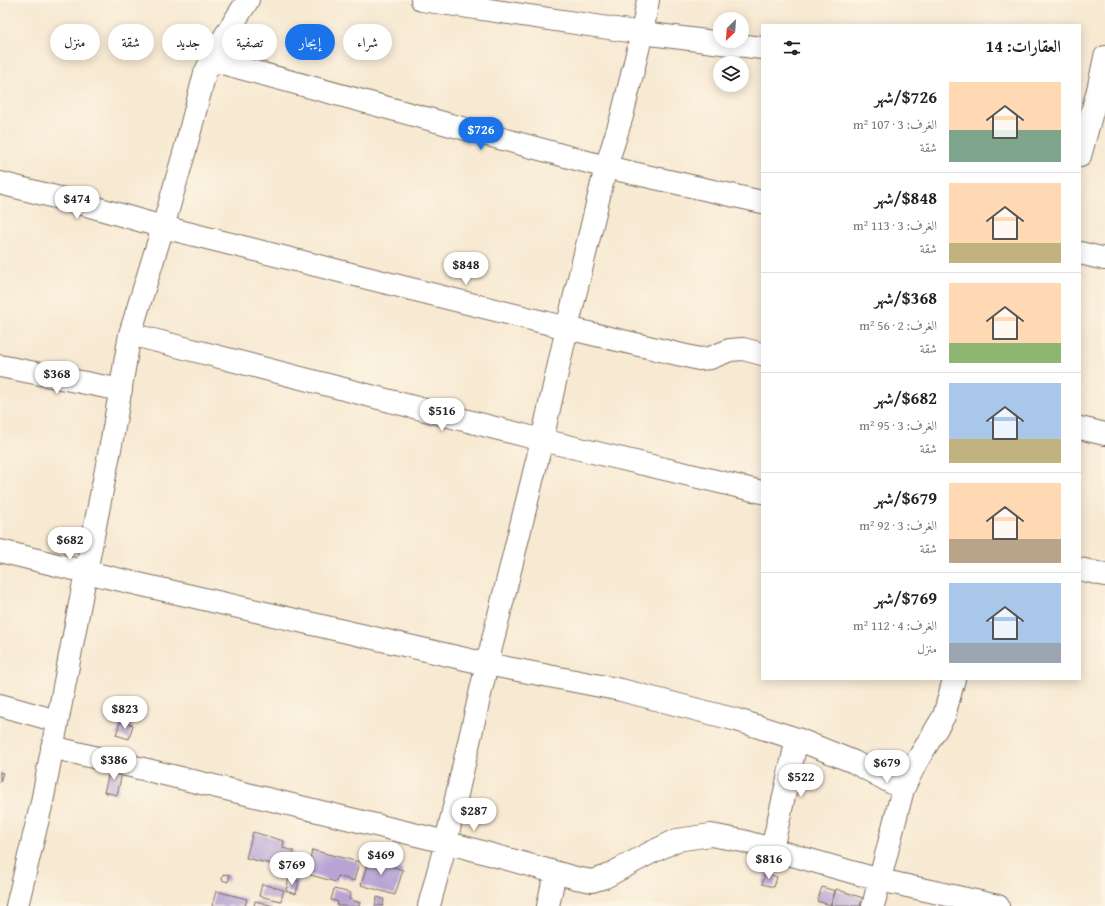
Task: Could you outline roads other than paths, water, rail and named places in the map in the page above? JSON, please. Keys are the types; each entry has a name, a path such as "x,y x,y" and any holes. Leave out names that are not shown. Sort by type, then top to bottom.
{"street":[{"path":"214,55 248,0"},
{"path":"422,0 642,33 761,48"},
{"path":"429,906 446,842 606,167 622,116 642,33 648,0"},
{"path":"1081,151 1094,90 1105,56"},
{"path":"17,906 42,802 112,439 130,334 163,227 205,73 211,60 606,167 761,202"},
{"path":"0,183 79,203 163,227 567,328 700,359 710,358 730,350 742,349 761,354"},
{"path":"1081,253 1105,259"},
{"path":"130,334 542,440 761,492"},
{"path":"0,366 121,390"},
{"path":"1081,428 1105,434"},
{"path":"0,551 487,664 621,690 737,720 797,739 854,762 903,789"},
{"path":"1081,569 1105,575"},
{"path":"873,906 903,789 917,761 944,716 954,680"},
{"path":"0,705 57,720"},
{"path":"772,849 797,739"},
{"path":"52,747 446,842 555,873 592,881 605,877 678,840 711,835 743,841 880,880 998,906"},
{"path":"548,906 555,873"}]}
